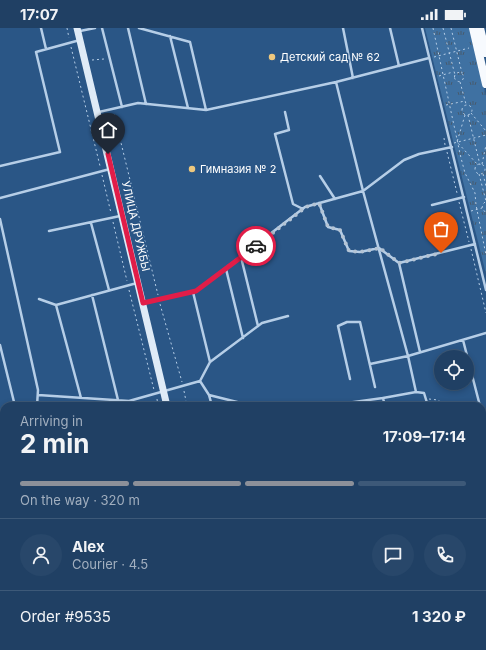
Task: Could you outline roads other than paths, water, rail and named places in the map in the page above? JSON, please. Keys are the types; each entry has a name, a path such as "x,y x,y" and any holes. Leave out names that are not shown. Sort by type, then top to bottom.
{"main road":[{"path":"473,28 486,84"},
{"path":"480,28 486,53"},
{"name":"УЛИЦА ДРУЖБЫ","path":"78,30 166,402"}],"lane":[{"path":"41,28 46,49"},
{"path":"78,30 95,28"},
{"path":"102,28 122,107"},
{"path":"128,28 146,104"},
{"path":"139,28 190,42 206,110"},
{"path":"343,28 353,78"},
{"path":"390,28 399,66"},
{"path":"422,28 486,290"},
{"path":"170,36 188,108"},
{"path":"0,166 60,152 36,52 80,40"},
{"path":"98,113 138,103 206,110 336,82 429,58"},
{"path":"336,82 408,356 416,392"},
{"path":"285,112 289,130 275,134 293,204 302,209"},
{"path":"143,303 196,291 302,209 364,191 404,160 451,145"},
{"path":"0,198 111,168"},
{"path":"320,176 335,199"},
{"path":"432,205 464,197"},
{"path":"319,203 328,227 340,230 349,251 360,252 380,248 399,263 420,352"},
{"path":"49,231 122,216"},
{"path":"0,219 38,395 37,402"},
{"path":"91,223 109,290"},
{"path":"0,243 5,242"},
{"path":"399,263 475,244"},
{"path":"241,256 258,326"},
{"path":"226,269 243,338"},
{"path":"39,299 56,305 138,283"},
{"path":"193,292 210,362"},
{"path":"92,295 118,400"},
{"path":"56,305 81,398"},
{"path":"38,395 129,401 200,381 210,362 262,323 288,316"},
{"path":"350,379 338,326 347,322 360,322 375,387"},
{"path":"370,364 408,356 486,333"},
{"path":"463,340 479,402"},
{"path":"0,345 14,402"},
{"path":"200,381 209,395 211,402"},
{"path":"354,402 416,392 424,393 427,402"},
{"path":"209,395 237,402"},
{"path":"383,398 384,402"}],"place":[{"name":"Детский сад № 62","path":"272,57"},
{"name":"Гимназия № 2","path":"192,169"}]}
